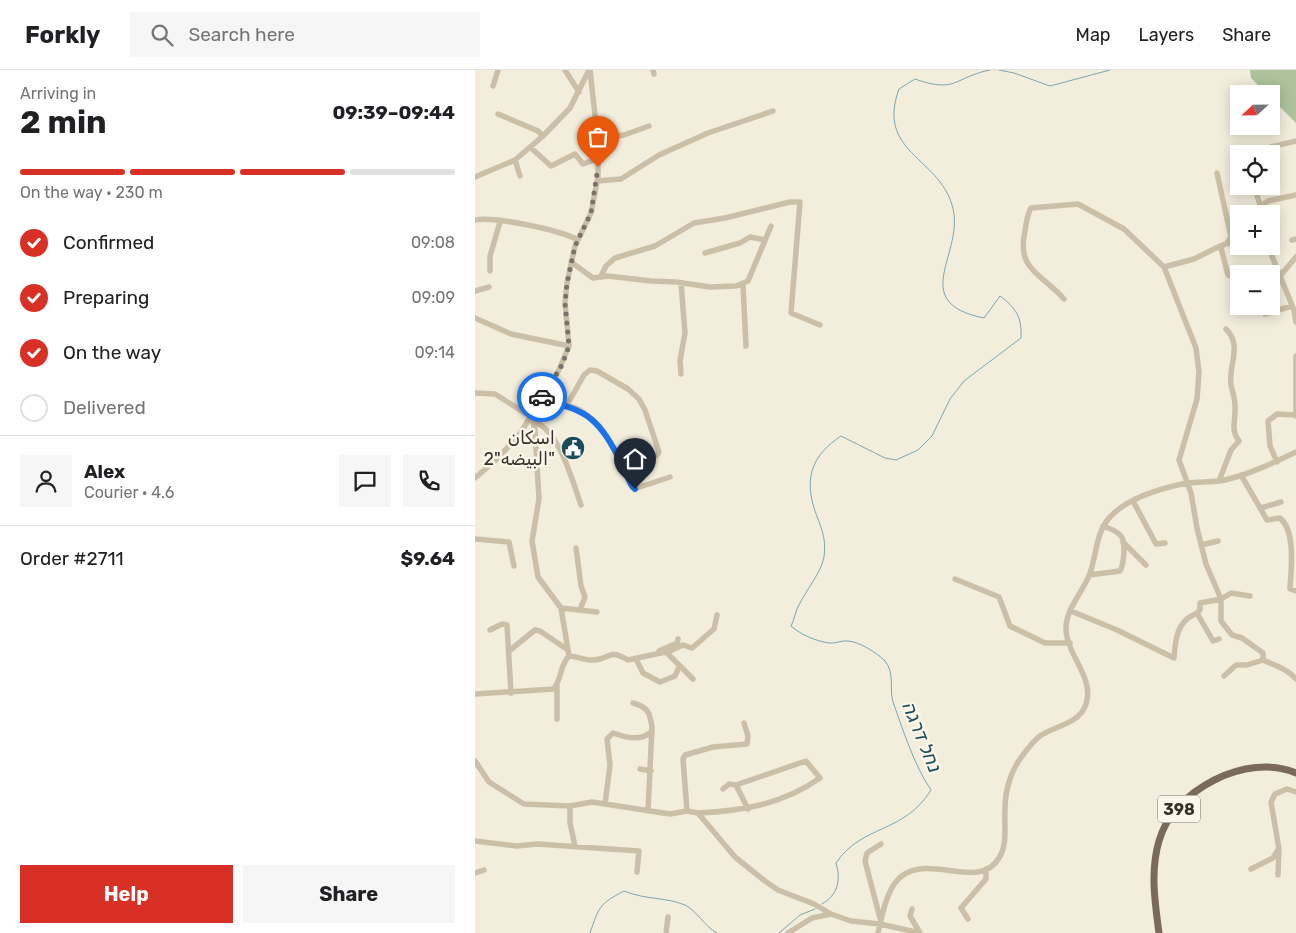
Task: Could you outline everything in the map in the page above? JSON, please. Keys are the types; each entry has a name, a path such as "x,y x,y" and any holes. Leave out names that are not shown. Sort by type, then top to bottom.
{"main road":[{"name":"398","path":"1159,933 1155,900 1155,864 1159,840 1178,809 1209,782 1226,774 1246,768 1268,768 1296,773"}],"street":[{"path":"493,86 497,70"},
{"path":"565,70 579,92"},
{"path":"475,177 515,160 543,136 571,108 589,70"},
{"path":"475,478 513,442 562,365 569,346 565,293 571,262 578,240 591,213 597,181 598,139 589,70"},
{"path":"597,181 621,179 659,155 708,133 773,111"},
{"path":"498,114 538,131 543,136"},
{"path":"598,139 624,135 649,126"},
{"path":"1279,145 1296,141"},
{"path":"530,147 551,166 575,154 583,164 597,159"},
{"path":"515,160 520,176"},
{"path":"1217,172 1231,237 1221,248 1228,275 1230,276"},
{"path":"1262,205 1268,201 1296,195"},
{"path":"601,276 606,266 615,258 655,246 695,223 725,218 790,202 800,202 791,313 820,325"},
{"path":"1064,299 1053,287 1030,269 1023,258 1021,246 1031,208 1078,204 1124,229 1164,267 1196,348 1199,372 1197,399 1179,456 1191,493 1201,545 1214,586 1221,599 1221,621 1232,635 1242,638 1263,653 1263,660"},
{"path":"475,220 488,218 500,222 558,232 578,240"},
{"path":"491,272 490,256 500,222"},
{"path":"571,262 589,277 596,278 601,276 681,283 710,288 743,284 748,281 771,226"},
{"path":"705,252 739,243 750,237 765,240"},
{"path":"1164,267 1194,259 1230,243"},
{"path":"1296,257 1280,278 1292,306 1296,322"},
{"path":"681,283 685,333 680,361 681,374"},
{"path":"743,284 746,346"},
{"path":"475,291 489,286"},
{"path":"1280,310 1292,306"},
{"path":"475,318 511,334 569,346"},
{"path":"1219,481 1231,450 1239,441 1233,433 1235,394 1231,384 1235,353 1233,340 1226,329"},
{"path":"1277,462 1270,446 1268,421 1277,414 1296,416 1296,356"},
{"path":"567,405 584,375 590,370 613,380 639,398 659,452 656,456 624,466"},
{"path":"475,393 495,394 530,416"},
{"path":"541,399 578,409 593,419 624,466 631,485 635,489 671,477"},
{"path":"557,719 557,685 563,663 569,653 561,608 538,576 531,541 539,499 533,422 543,426 555,438 581,505"},
{"path":"878,933 880,921 896,882 909,872 925,868 967,873 987,870 994,865 1003,851 1008,786 1020,759 1039,736 1078,716 1086,704 1087,683 1070,643 1066,628 1071,611 1089,575 1103,526 1112,515 1133,500 1187,483 1219,481 1241,475 1277,462 1296,452"},
{"path":"1241,475 1267,520 1280,518 1285,522 1294,544 1290,588 1296,591"},
{"path":"1133,500 1156,544 1165,543"},
{"path":"1261,508 1281,502"},
{"path":"1089,575 1120,571 1123,566 1123,542 1121,536 1103,526"},
{"path":"475,539 509,542 514,566"},
{"path":"1123,542 1145,565"},
{"path":"1201,545 1218,542"},
{"path":"577,548 581,586 585,597 580,610"},
{"path":"955,580 999,596 1010,626 1045,643 1070,643"},
{"path":"1071,611 1117,630 1174,658 1176,641 1183,623 1200,610 1200,604 1221,599 1231,594 1250,596"},
{"path":"561,608 597,612"},
{"path":"1197,613 1213,641 1219,639"},
{"path":"509,651 535,630 540,630 569,653 594,660 609,654 617,654 628,660 639,659 666,652 683,645 692,648 714,629 717,614"},
{"path":"490,630 502,624 507,625 511,693"},
{"path":"639,659 671,646 678,639"},
{"path":"666,652 679,668 691,675 693,679"},
{"path":"639,659 643,673 660,682 675,676 679,668"},
{"path":"1224,676 1236,664 1247,665 1263,660 1280,666 1296,679"},
{"path":"475,694 553,689 557,685"},
{"path":"633,703 645,706 651,714 651,771 648,811"},
{"path":"687,811 683,759 685,755 713,748 747,744 744,723"},
{"path":"605,804 610,765 607,739 609,735 613,733 633,738 647,736 651,732"},
{"path":"475,761 489,782 524,804 570,806 592,802 671,814 687,811 698,813 735,812 785,798 804,789 820,778 806,761 735,784 729,784 723,789"},
{"path":"641,769 651,771"},
{"path":"735,784 748,808"},
{"path":"1278,875 1279,849 1271,802 1275,794 1287,789 1296,792"},
{"path":"570,806 570,823 575,846"},
{"path":"698,813 735,856 765,881 778,890 814,904 831,914 851,921 880,921 920,933 910,916 911,909"},
{"path":"475,841 517,846 537,844 639,851 637,872"},
{"path":"880,921 865,861 867,853 881,844"},
{"path":"1251,869 1273,858 1279,849"},
{"path":"475,873 484,870"},
{"path":"968,919 961,908 963,903 986,880 987,870"},
{"path":"788,933 812,918 831,914"},
{"path":"666,933 668,917"}],"green space":[{"path":"1250,70 1296,70 1296,123 1280,107 1280,85 1258,85 1251,78"}],"waterway":[{"name":"נחל דרגה","path":"822,904 835,892 838,881 836,863 846,850 870,834 908,814 920,804 931,790 914,759 893,702 890,670 885,661 873,651 858,643 819,641 804,635 791,626 802,599 817,575 825,550 824,537 811,496 811,475 818,458 824,450 841,436 885,458 896,460 918,450 932,436 950,399 964,381 1021,338 1017,314 1000,296 984,318 961,310 948,300 943,288 944,273 954,223 952,205 945,189 935,175 902,141 896,127 894,110 899,89 915,79 939,85 948,85 990,70"},
{"name":"נחל דרגה","path":"999,70 1014,73 1050,86 1110,70"},
{"name":"נחל דרגה","path":"590,933 601,907 609,899 624,891 685,905 717,933"},
{"name":"נחל דרגה","path":"779,933 800,915 815,909"}],"way so far":[{"path":"542,397 562,365 569,346 565,293 575,246 591,213 598,177 598,167"}],"place":[{"name":"اسكان البيضه\"2\"","path":"573,448"}],"route":[{"path":"542,397 541,399 578,409 593,419 624,466 631,485 635,489"}]}
